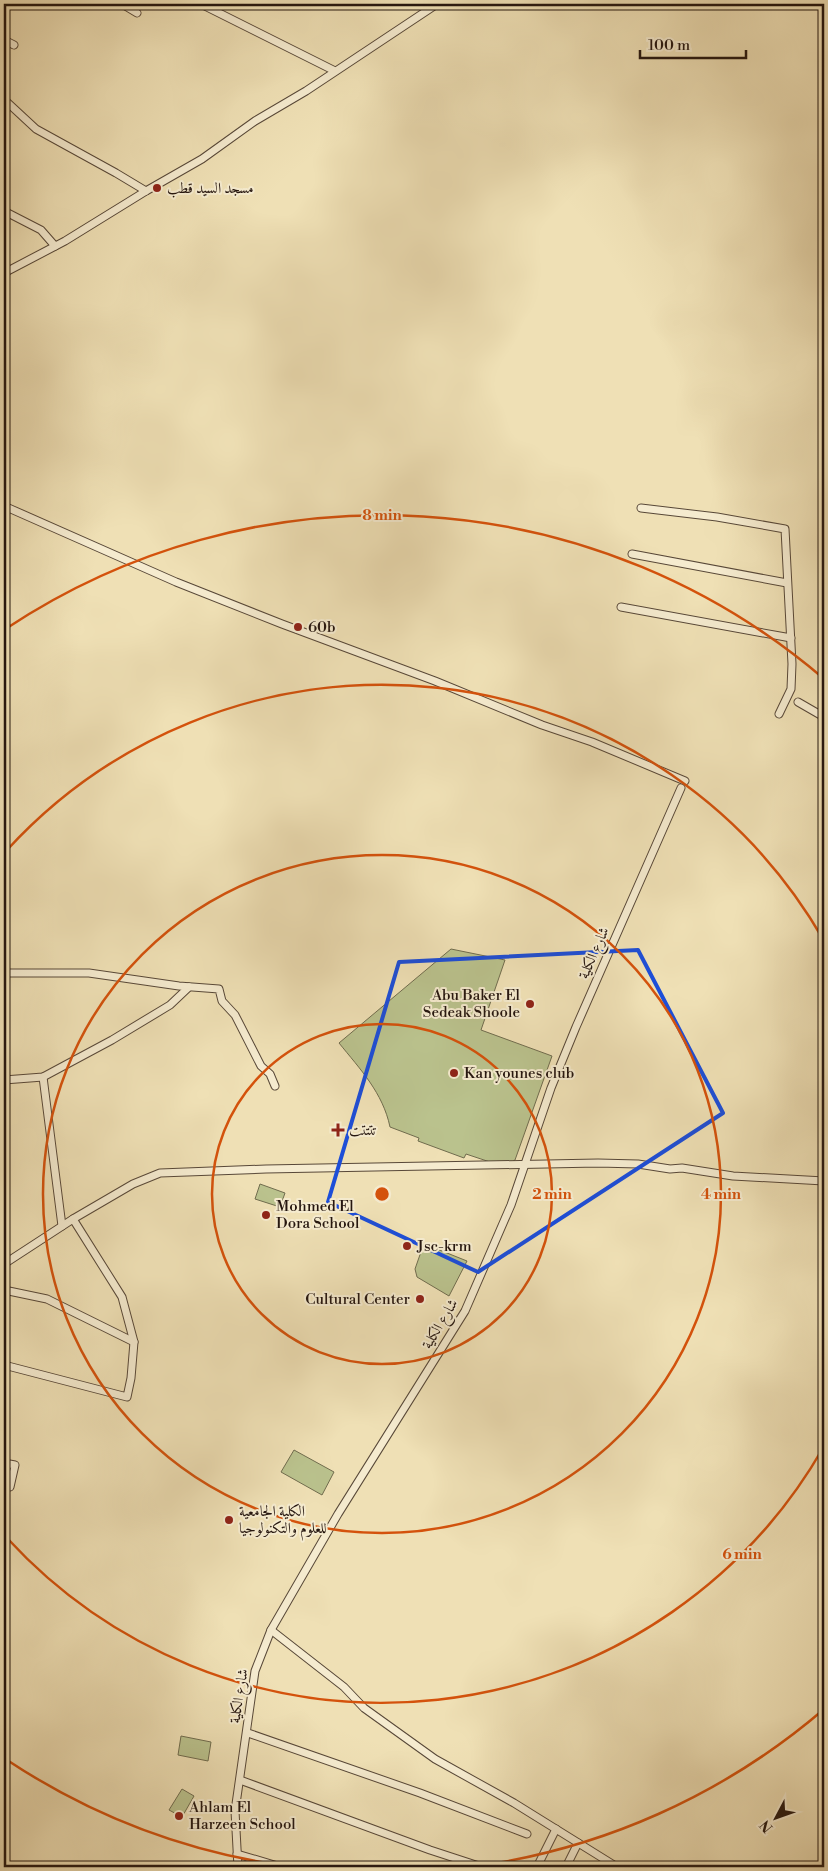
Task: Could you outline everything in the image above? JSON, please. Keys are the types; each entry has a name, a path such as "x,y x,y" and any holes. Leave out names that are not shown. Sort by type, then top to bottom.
{"street":[{"path":"122,4 137,13"},
{"path":"201,4 336,71"},
{"path":"4,273 55,246 202,159 255,122 437,4"},
{"path":"4,40 14,45"},
{"path":"4,103 8,103 36,129 116,172 146,191"},
{"path":"4,211 41,230 55,246"},
{"path":"4,506 176,582 685,781"},
{"path":"641,508 717,517 786,529 787,584 791,638 791,689 779,714"},
{"path":"632,554 787,584"},
{"path":"621,607 791,638"},
{"path":"798,702 824,717"},
{"name":"شارع الكلية","path":"238,1867 235,1811 248,1733 255,1672 270,1630 338,1514 466,1311 498,1237 576,1027 681,788"},
{"path":"4,973 89,973 189,987 219,989 222,1001 235,1015 261,1066 270,1074 275,1086"},
{"path":"4,1080 43,1077 112,1040 170,1005 189,987"},
{"path":"43,1077 62,1226"},
{"path":"4,1264 73,1219 134,1184 160,1173 266,1169 598,1163 638,1164 670,1169 682,1168 733,1176 824,1181"},
{"path":"4,1365 127,1397 131,1378 134,1342 122,1296 73,1219"},
{"path":"4,1290 47,1299 134,1342"},
{"path":"4,1462 15,1465 10,1488"},
{"path":"270,1630 344,1687 364,1708 435,1759 514,1803 617,1867"},
{"path":"248,1733 420,1793 527,1834"},
{"path":"240,1780 430,1850 482,1867"},
{"path":"537,1867 556,1829"},
{"path":"566,1867 578,1843"},
{"path":"238,1854 281,1867"}],"highlighted area":[{"path":"638,950 723,1113 478,1272 328,1202 399,962"}],"green space":[{"name":"Kan younes club","path":"451,949 505,960 481,1030 552,1056 515,1160 507,1165 490,1162 466,1154 464,1158 418,1141 419,1138 390,1127 382,1103 370,1082 339,1043"},
{"path":"260,1184 285,1193 280,1207 255,1199"},
{"path":"427,1245 467,1261 449,1296 417,1277 415,1269 423,1246"},
{"path":"294,1450 334,1472 322,1495 281,1472"},
{"path":"181,1736 211,1742 208,1761 178,1755"},
{"path":"182,1789 194,1796 182,1817 169,1810"}],"place":[{"name":"مسجد السيد قطب","path":"157,188"},
{"name":"60b","path":"298,627"},
{"name":"Abu Baker El Sedeak Shoole","path":"530,1004"},
{"name":"Kan younes club","path":"454,1073"},
{"name":"تتتتت","path":"338,1130"},
{"name":"Mohmed El Dora School","path":"266,1215"},
{"name":"Jsc-krm","path":"407,1246"},
{"name":"Cultural Center","path":"420,1299"},
{"name":"الكلية الجامعية للعلوم والتكنولوجيا","path":"229,1520"},
{"name":"Ahlam El Harzeen School","path":"179,1816"}]}
